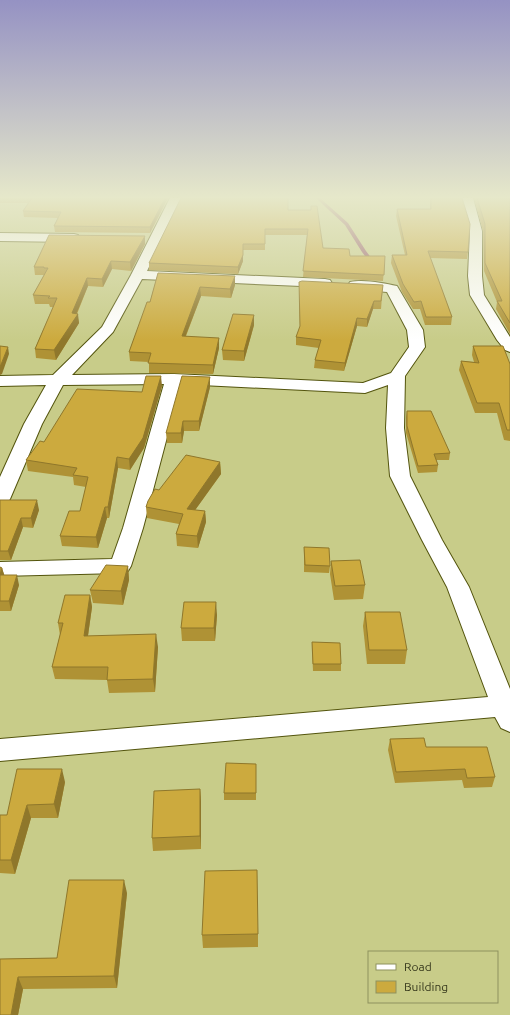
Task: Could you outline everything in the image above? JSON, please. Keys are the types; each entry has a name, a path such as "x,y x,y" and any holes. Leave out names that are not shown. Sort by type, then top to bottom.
{"street":[{"path":"0,499 33,424 57,381 108,329 138,275 146,245"},
{"path":"476,245 475,276 477,295 502,337 510,347"},
{"path":"0,750 508,710 458,587 432,540 400,476 395,428 397,376 417,347 415,330 392,289 374,286 340,284 138,275"},
{"path":"0,381 174,379 366,388 397,376"},
{"path":"0,569 120,566 133,528 174,379"}],"building":[{"path":"44,245 140,245 130,262 111,261 102,279 87,278 72,313 78,314 54,350 35,349 57,298 33,295 48,268 34,267"},
{"path":"158,245 243,245 243,255 238,267 149,263"},
{"path":"306,245 323,245 323,248 349,249 350,256 385,256 384,275 303,271"},
{"path":"405,245 468,245 468,252 428,251 452,317 426,317 421,301 414,302 403,284 392,255 407,255"},
{"path":"485,245 510,245 510,323 497,301 502,301 485,263"},
{"path":"158,273 235,276 230,289 200,287 182,336 219,338 213,365 148,363 151,353 129,352 147,302 150,302"},
{"path":"299,282 383,285 381,301 374,301 367,319 357,318 345,363 315,360 321,340 296,337 300,326"},
{"path":"233,314 254,315 244,351 222,350"},
{"path":"0,346 8,347 0,367"},
{"path":"473,346 503,346 510,364 510,430 507,430 499,403 477,403 461,361 479,363"},
{"path":"146,376 161,376 143,438 129,459 117,457 108,507 105,507 96,537 60,536 69,511 80,511 88,477 73,475 77,468 26,460 40,441 44,442 77,389 142,392"},
{"path":"182,376 210,377 199,421 183,421 181,433 166,433"},
{"path":"407,411 431,411 450,453 434,454 438,465 418,466 407,426"},
{"path":"186,455 220,462 187,509 205,511 197,536 176,534 183,514 146,507 155,489 159,490"},
{"path":"0,500 37,500 31,518 21,518 8,551 0,551"},
{"path":"304,547 329,548 330,566 305,565"},
{"path":"360,560 365,585 335,586 331,561"},
{"path":"106,565 128,566 121,591 90,590"},
{"path":"0,575 17,575 9,601 0,601"},
{"path":"65,595 90,595 84,636 156,634 153,679 107,680 108,667 52,667 63,623 58,623"},
{"path":"184,602 216,602 214,628 181,628"},
{"path":"365,612 400,612 407,650 369,650"},
{"path":"312,642 340,643 341,664 313,664"},
{"path":"424,738 426,747 487,747 495,777 467,778 465,769 396,772 390,739"},
{"path":"226,763 256,764 256,793 224,793"},
{"path":"17,769 62,769 54,804 27,805 11,860 0,860 0,815 7,815"},
{"path":"200,789 200,836 152,838 154,791"},
{"path":"257,870 258,934 202,935 205,871"},
{"path":"69,880 124,880 114,976 18,977 11,1015 0,1015 0,959 57,958"}],"waterway":[{"path":"360,245 373,263"}]}
